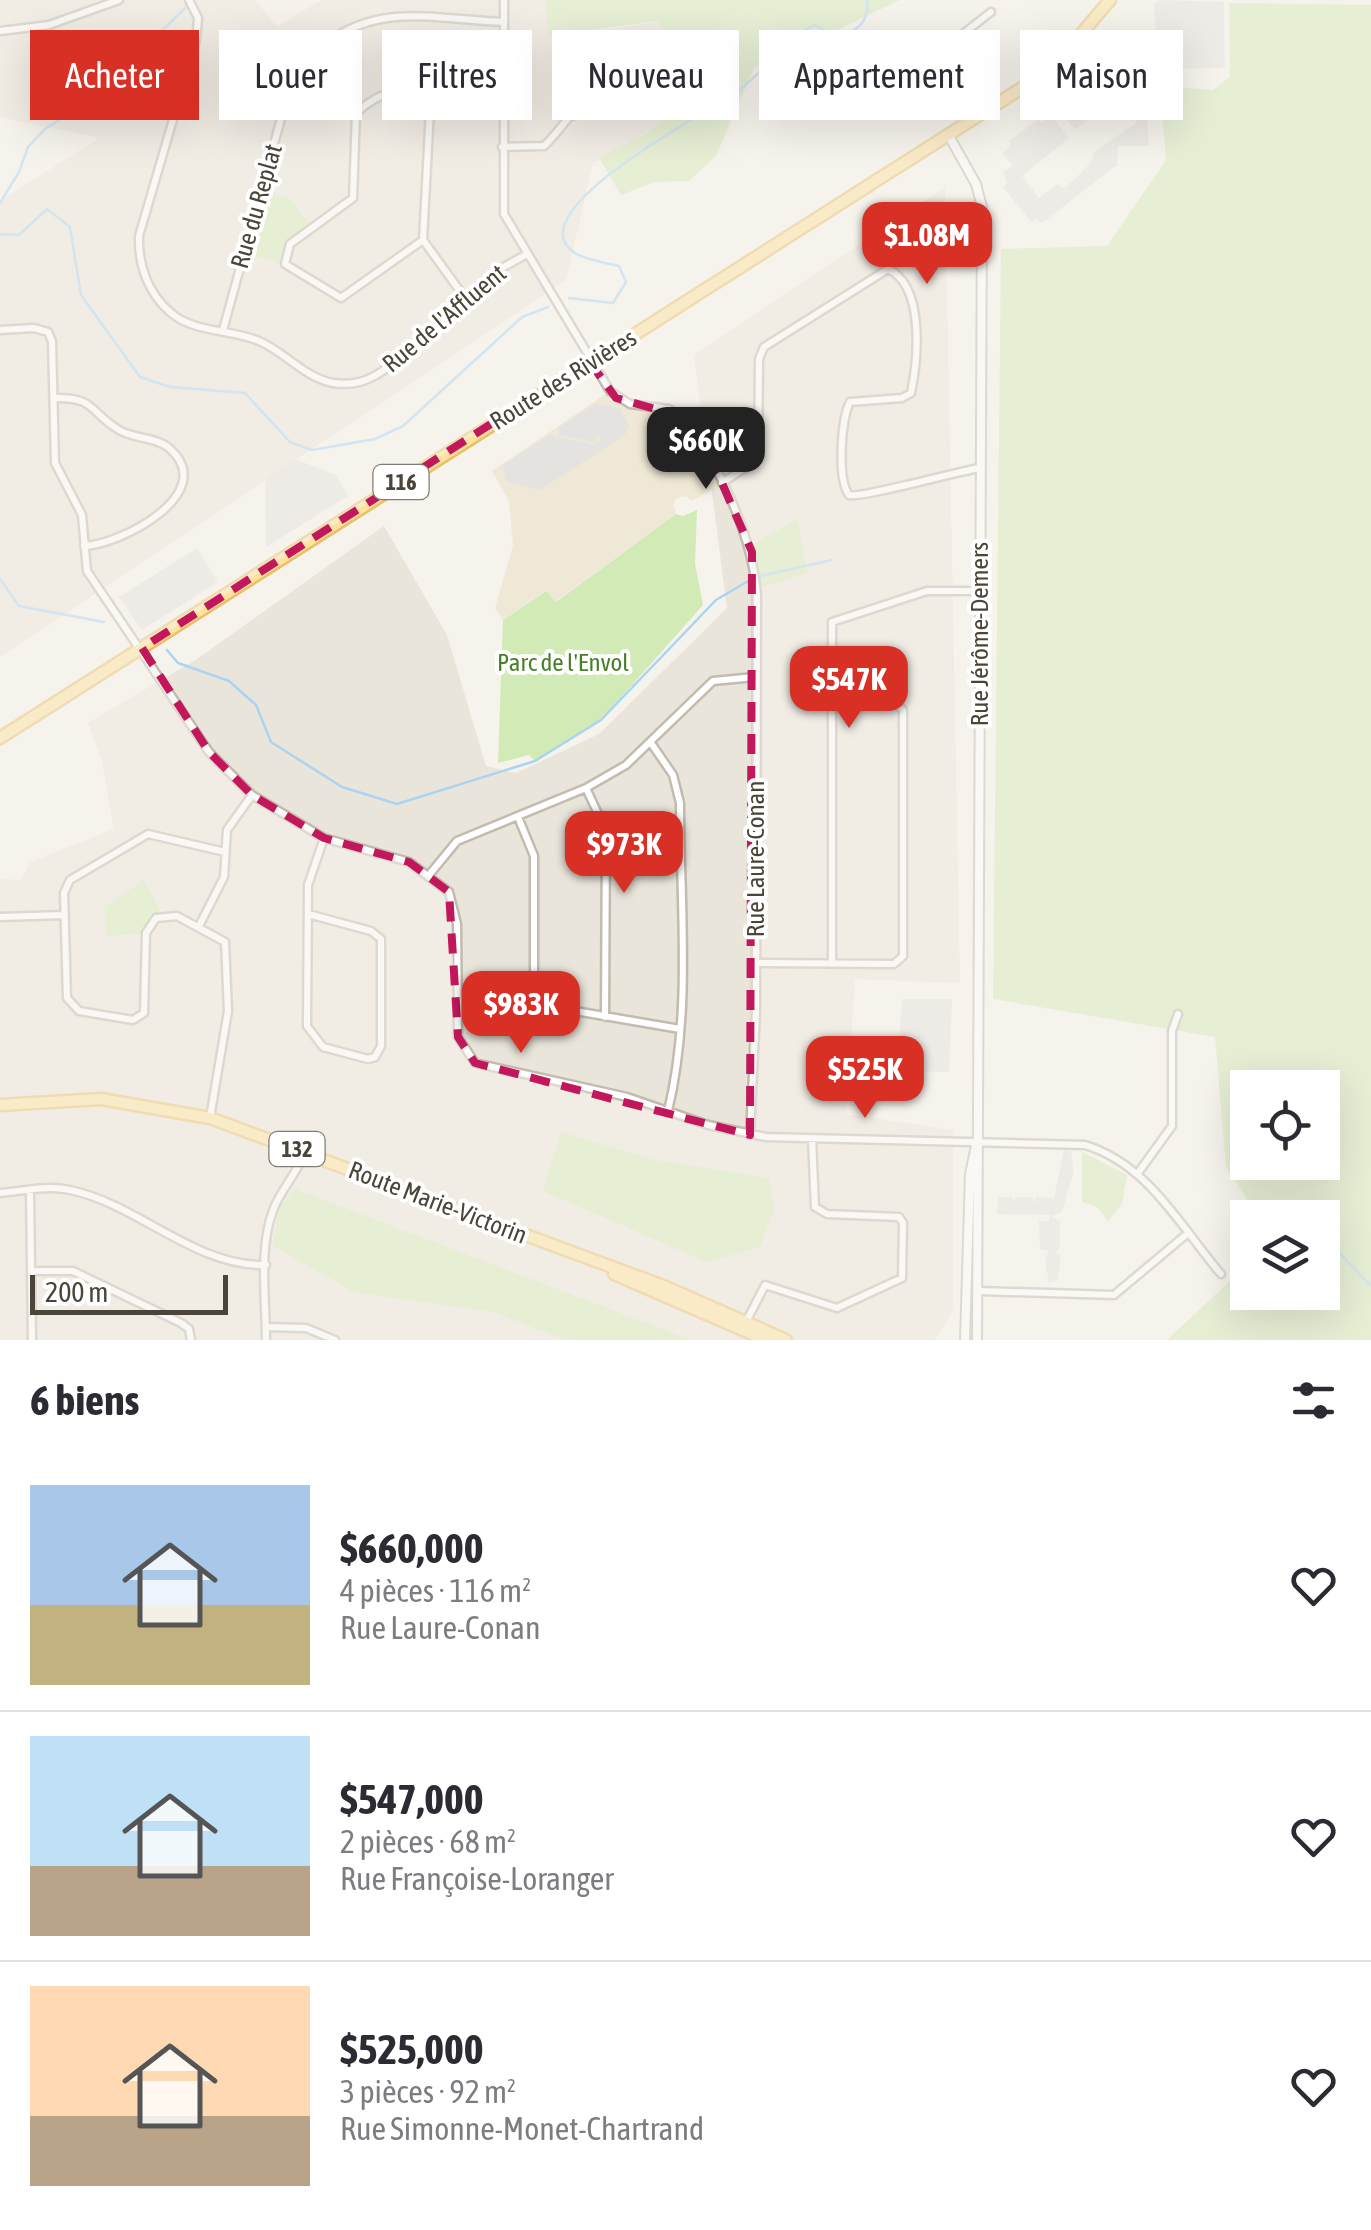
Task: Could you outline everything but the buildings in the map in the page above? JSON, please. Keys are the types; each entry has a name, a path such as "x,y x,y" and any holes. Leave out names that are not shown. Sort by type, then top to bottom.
{"main road":[{"name":"Route des Rivières","path":"1000,100 1066,53 1110,0"},
{"name":"Route des Rivières","path":"0,738 972,120"},
{"name":"Route Marie-Victorin","path":"0,1106 100,1099 210,1118 582,1257 786,1340"},
{"name":"Route Marie-Victorin","path":"745,1324 766,1340"}],"street":[{"path":"0,31 49,26 119,0"},
{"name":"Rue de l'Affluent","path":"190,0 198,18 196,42 140,224 138,252 150,287 167,310 196,326 223,330 276,350 314,377 351,384 368,381 384,370 495,272 527,254"},
{"name":"Rue Laure-Conan","path":"504,0 504,214 589,361 616,398 630,404 665,408 677,415 722,483 752,552 756,595 755,962 750,1134"},
{"path":"968,30 991,12"},
{"name":"Rue du Replat","path":"223,330 291,82 303,60 345,30 382,15 503,22"},
{"path":"632,68 641,70 638,81 573,116 588,90 632,68"},
{"path":"423,240 341,298 285,264 290,244 353,198 356,113 369,102 401,90 422,95 430,110 423,240 465,298"},
{"path":"502,147 544,146 569,120"},
{"name":"Rue Jérôme-Demers","path":"949,136 976,184 982,207 977,1340"},
{"path":"722,483 758,458 760,352 888,269 898,275 914,303 911,393 902,398 850,402 839,463 842,483 849,495 860,498 920,478 980,468"},
{"path":"0,330 34,328 48,332 57,472 82,515 87,571 209,752 252,795 324,838 409,862 429,875 454,902 458,1037 467,1056 482,1067 626,1097 750,1134 1085,1145 1106,1151 1138,1173 1221,1274"},
{"path":"54,398 86,401 116,428 167,446 180,466 181,488 168,507 116,542 84,546"},
{"path":"832,964 830,629 838,617 927,591 980,591"},
{"path":"429,875 457,841 586,788 626,765 713,681 755,677"},
{"path":"755,962 894,964 904,956 903,710 896,703 830,703"},
{"path":"651,743 673,775 679,794 680,1028 668,1111"},
{"path":"586,788 606,832 605,1017"},
{"path":"199,926 224,877 227,830 252,795"},
{"path":"518,817 534,856 532,994 546,1006 680,1028"},
{"path":"210,1118 228,1011 225,942 170,915 148,925 148,1006 132,1020 70,1007 64,893 70,880 138,837 156,833 226,852"},
{"path":"308,914 371,931 382,939 381,1046 375,1057 368,1060 323,1047 310,1034 308,914 309,876 324,838"},
{"path":"0,916 64,915"},
{"path":"1138,1173 1172,1126 1172,1031 1178,1014"},
{"path":"745,1324 765,1285 837,1308 896,1284 904,1273 900,1217 827,1214 816,1207 812,1139"},
{"name":"Rue Jérôme-Demers","path":"965,1340 970,1174 977,1140"},
{"path":"266,1340 266,1265 275,1204 297,1174 305,1152"},
{"path":"0,1193 48,1187 82,1192 230,1263 266,1265"},
{"path":"30,1190 32,1340"},
{"path":"979,1290 1114,1294 1187,1234"},
{"path":"30,1271 73,1271 180,1322 189,1329 191,1340"},
{"path":"266,1327 306,1328 335,1340"}],"highlighted area":[{"path":"589,361 616,398 677,415 722,483 752,552 750,1135 475,1063 458,1037 449,892 409,862 324,838 252,795 209,752 142,648"}],"shaded area":[{"path":"0,0 255,0 277,27 321,0 545,0 552,38 552,120 662,120 593,163 566,280 0,657 0,201 99,138 0,117"},
{"path":"1224,2 1225,68 1183,69 1183,30 1156,30 1154,3"},
{"path":"656,22 663,30 604,30"},
{"path":"1037,120 1055,120 1069,138 1022,176 1039,198 1058,184 1063,189 1092,161 1094,152 1137,122 1147,120 1149,146 1118,146 1117,165 1042,223 1036,219 1032,223 1003,187 1007,183 1003,171 1013,166 1002,154 1011,145 1009,141"},
{"path":"1067,120 1088,120 1075,130"},
{"path":"945,187 960,983 855,979 846,1114 953,1130 953,1310 935,1340 0,1340 0,879 22,880 30,862 114,829 102,761 88,723 197,659 384,526 447,635 486,766 516,773 599,734 727,608 694,355"},
{"path":"610,391 619,399 665,408 688,430 722,483 692,501 686,496 677,498 673,504 676,514 555,602 545,591 503,620 495,608 513,546 509,501 492,471"},
{"path":"596,403 620,409 629,426 625,435 540,490 506,482 503,465 549,435 594,445 602,439 596,436 594,442 558,435 559,427"},
{"path":"295,459 336,475 348,496 266,547 265,478"},
{"path":"197,548 218,582 142,630 119,597"},
{"path":"902,999 952,999 949,1072 906,1071 906,1066 898,1065"},
{"path":"1064,1150 1071,1151 1074,1171 1062,1212 1051,1216 1060,1222 1060,1248 1055,1253 1061,1255 1058,1279 1049,1283 1045,1261 1049,1250 1040,1249 1039,1221 1049,1221 1050,1209 1049,1215 997,1214 998,1197 1012,1197 1015,1203 1015,1197 1032,1197 1035,1204 1036,1197 1054,1198"}],"green space":[{"path":"546,0 900,0 837,30 759,30 759,64 739,103 739,30 664,30 656,21 591,30 552,30 552,35 548,36"},
{"path":"1229,3 1371,5 1371,1340 1167,1340 1230,1281 1230,1310 1340,1310 1340,1200 1247,1200 1234,1180 1340,1180 1340,1070 1230,1070 1230,1173 1226,1167 1215,1037 993,999 1001,249 1107,246 1166,160 1163,120 1183,120 1183,88 1213,90 1230,77"},
{"path":"663,120 732,120 716,156 689,181 654,182 621,195 599,158 647,133"},
{"path":"260,190 289,198 313,228 290,244 285,264 243,253"},
{"name":"Parc de l'Envol","path":"697,510 695,564 703,605 601,720 535,761 529,755 498,763 503,620 546,591 556,602 676,514 683,516"},
{"path":"798,519 807,573 756,589 750,546"},
{"path":"144,880 163,916 146,933 107,936 104,907"},
{"path":"561,1132 655,1160 769,1178 774,1210 760,1247 707,1262 543,1191"},
{"path":"1082,1152 1127,1175 1122,1204 1108,1221 1097,1207 1082,1202"},
{"path":"295,1189 691,1340 566,1340 494,1312 354,1292 273,1246 278,1211"}],"waterway":[{"path":"0,203 19,172 28,147 45,129 94,98 193,0"},
{"path":"569,298 613,303 626,282 619,266 575,253 563,236 570,215 590,191 652,144 738,91 814,25 838,37 856,29 864,20 867,0"},
{"path":"0,234 19,235 47,209 70,227 81,295 140,377 170,387 245,393 290,442 312,450 375,439 403,426 522,317 548,307"},
{"path":"760,576 832,560"},
{"path":"0,579 19,606 104,622"},
{"path":"167,650 178,663 229,681 256,705 271,742 342,787 397,804 535,761 601,720 716,600 750,580"},
{"path":"1340,1254 1371,1286"}]}
